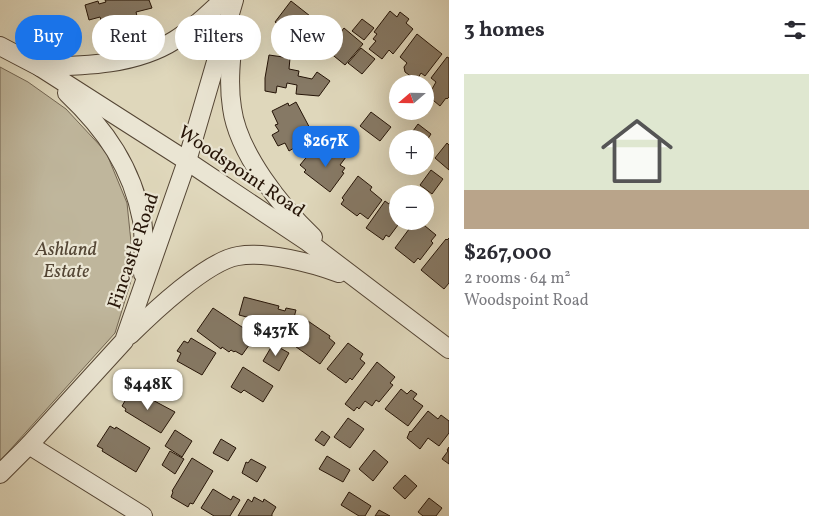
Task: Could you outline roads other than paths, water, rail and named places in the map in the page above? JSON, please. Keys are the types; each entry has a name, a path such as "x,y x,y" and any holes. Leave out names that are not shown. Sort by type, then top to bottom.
{"street":[{"path":"40,67 109,62 151,52 174,41 194,27 223,0"},
{"path":"236,0 229,85 232,111 250,160 283,204 354,278"},
{"name":"Fincastle Road","path":"0,474 124,341 187,162 236,0"},
{"name":"Woodspoint Road","path":"0,46 40,67 308,242 449,349"},
{"path":"40,67 97,123 115,148 126,170 142,222 143,276 141,297"},
{"path":"124,341 172,296 208,270 239,256 260,256 318,265 354,278"},
{"path":"29,445 143,516"}],"park label":[{"name":"Ashland Estate","path":"66,261"}]}
